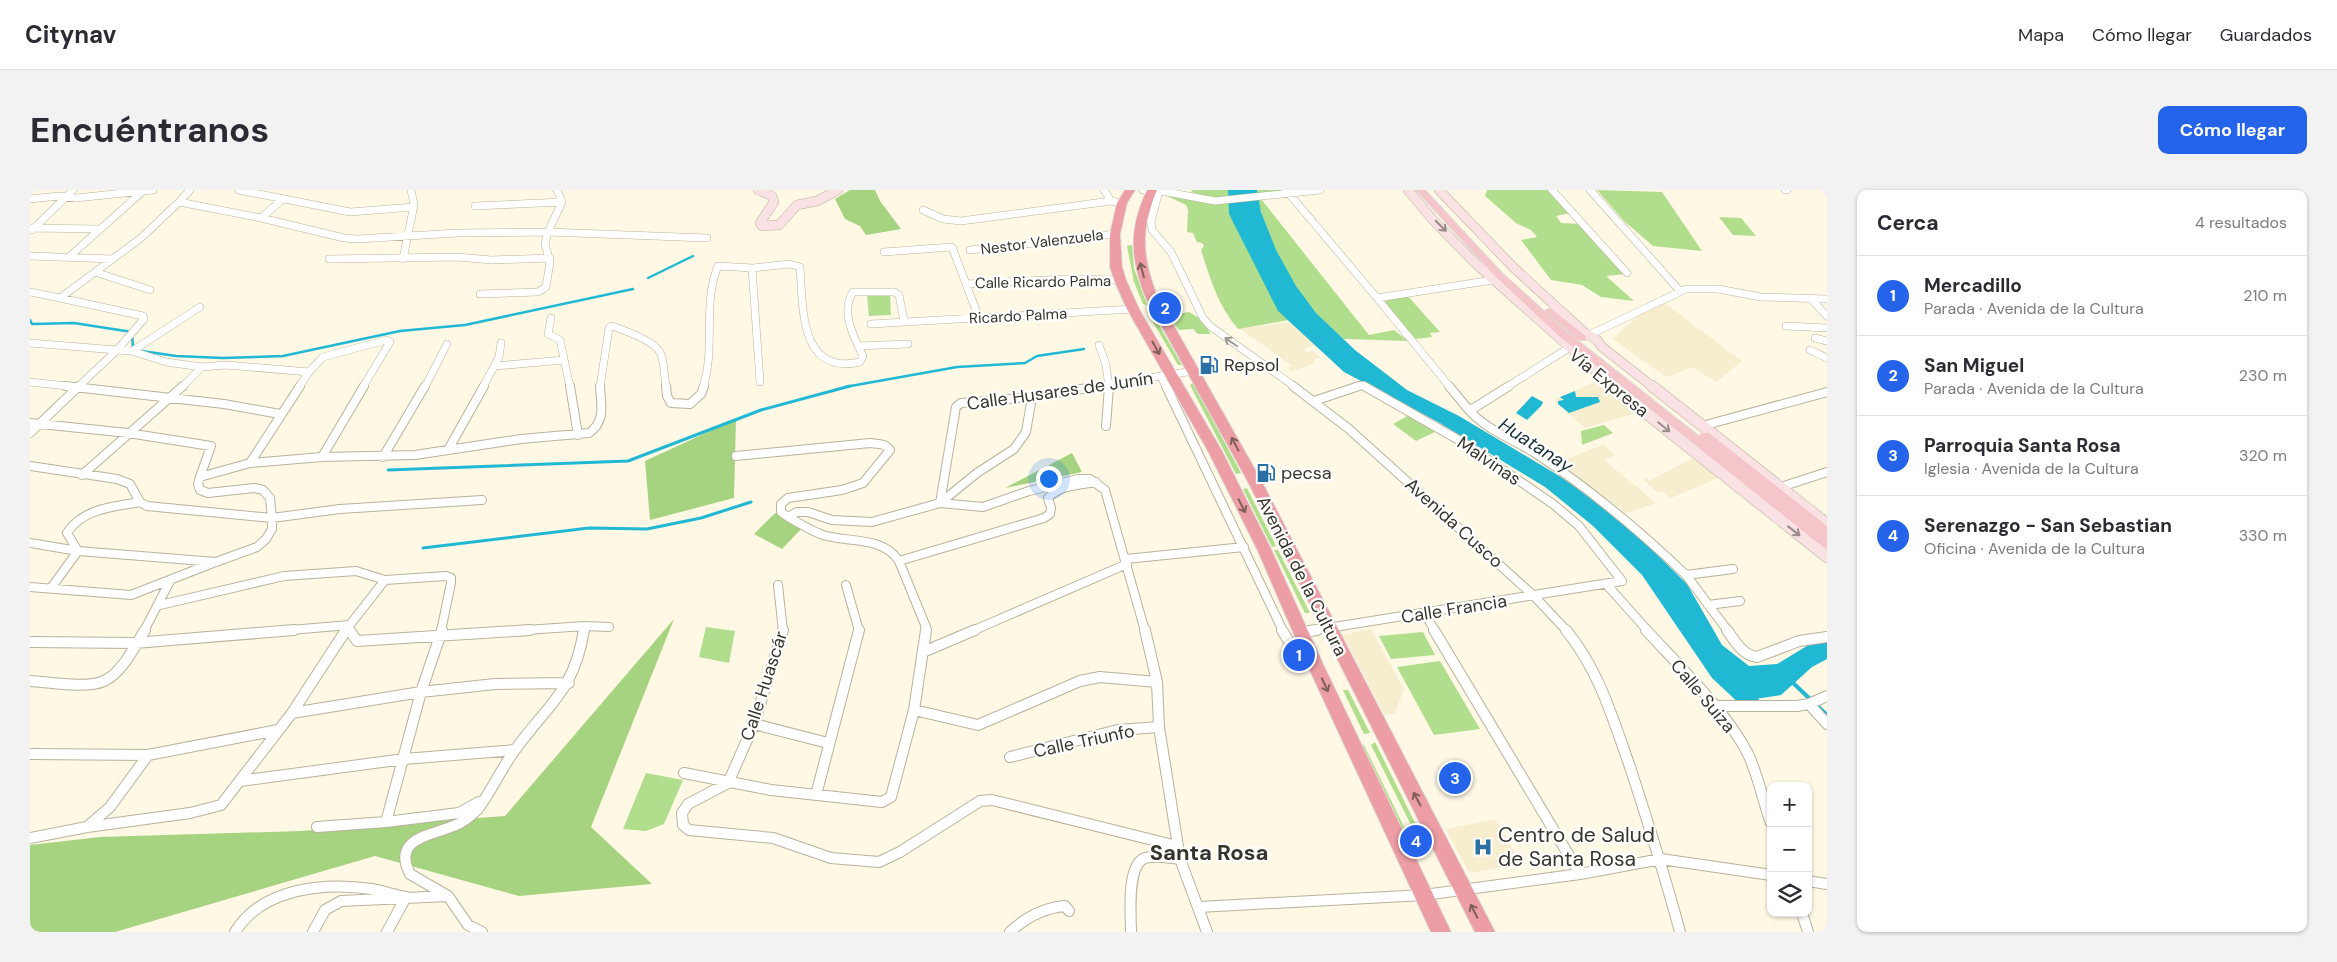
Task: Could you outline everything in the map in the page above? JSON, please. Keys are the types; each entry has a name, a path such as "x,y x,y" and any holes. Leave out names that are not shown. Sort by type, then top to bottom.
{"highway":[{"name":"Avenida de la Cultura","path":"1130,190 1117,202 1115,234 1116,267 1120,280 1166,375 1230,482 1264,549 1314,662 1441,932"},
{"name":"Avenida de la Cultura","path":"1150,190 1142,211 1138,248 1143,274 1156,305 1254,480 1484,932"},
{"path":"1133,309 1156,305"},
{"path":"1230,482 1254,480"}],"main road":[{"path":"758,190 772,196 774,202 760,223 762,226 772,227 779,225 797,205 817,200 838,190"},
{"name":"Vía Expresa","path":"1408,190 1493,280 1760,505 1827,557"},
{"name":"Vía Expresa","path":"1420,190 1498,274 1567,342 1597,352 1702,426 1827,524"},
{"name":"Vía Expresa","path":"1430,190 1452,216 1509,273 1567,342"},
{"name":"Vía Expresa","path":"1439,190 1514,268 1587,334 1597,340 1597,352"},
{"path":"1567,342 1587,334"},
{"path":"1567,342 1597,352"},
{"name":"Vía Expresa","path":"1597,352 1827,533"},
{"name":"Vía Expresa","path":"1597,352 1827,544"}],"street":[{"path":"32,229 64,196 73,190"},
{"path":"30,199 64,196 76,198 153,190"},
{"path":"60,298 141,238 190,190"},
{"path":"239,190 350,212 414,207"},
{"path":"403,258 414,207 411,190"},
{"path":"480,294 541,291 546,287 550,258 544,248 545,238 562,202 557,190"},
{"path":"1104,190 1117,202"},
{"path":"1150,190 1203,200 1221,201 1288,192 1320,190"},
{"name":"Avenida Cusco","path":"1150,190 1158,195 1151,221 1152,230 1171,252 1203,318 1214,329 1314,400 1349,429 1534,596 1575,641 1599,684 1618,730 1661,859 1680,932"},
{"path":"1174,190 1221,201"},
{"path":"1552,190 1570,213 1616,259 1626,273"},
{"path":"1590,190 1680,291"},
{"path":"68,257 143,191"},
{"path":"1288,192 1478,420 1528,449 1619,514 1686,575 1742,650 1750,656 1757,657 1799,641 1827,637"},
{"path":"260,218 284,199"},
{"path":"178,202 260,218 344,238 548,232 707,238"},
{"path":"475,206 562,202"},
{"path":"923,210 943,219 961,221 1117,202"},
{"path":"32,229 100,229"},
{"name":"Nestor Valenzuela","path":"970,250 1115,234"},
{"path":"884,252 952,247 979,318"},
{"path":"30,256 113,259"},
{"path":"329,259 457,257 491,260 550,258"},
{"path":"200,477 250,463 322,457 415,455 522,439 589,434 598,427 601,419 602,371 609,328 612,326 617,326 636,335 657,348 661,354 667,396 671,403 682,407 693,405 699,399 707,376 714,270 718,266 729,264 752,268 792,264 800,267 807,333 812,344 822,356 832,362 852,365 860,362 862,356 849,327 848,298 853,292 894,292 899,295 904,320"},
{"path":"752,268 760,382"},
{"path":"95,272 150,290"},
{"name":"Calle Ricardo Palma","path":"966,284 1065,279 1120,280"},
{"path":"1377,298 1493,280"},
{"path":"1587,334 1686,289 1706,288 1761,297 1827,299"},
{"path":"30,292 143,316 144,319 118,350 30,433"},
{"path":"1811,299 1827,316"},
{"path":"132,351 200,308"},
{"name":"Ricardo Palma","path":"870,324 904,320 979,318 1133,309"},
{"path":"551,318 548,334 560,340 578,436"},
{"path":"1786,326 1827,328"},
{"path":"1815,338 1827,341"},
{"path":"250,463 280,414 309,372 322,357 386,340 390,342 322,457"},
{"path":"1468,409 1474,408 1567,342"},
{"path":"30,343 132,351 166,362 202,367 226,365 309,372"},
{"path":"448,450 495,366 499,357 501,343"},
{"path":"383,457 436,368 446,344"},
{"path":"858,346 908,344"},
{"path":"1098,345 1104,356 1110,385 1106,426"},
{"path":"1810,350 1827,358"},
{"path":"495,366 564,360"},
{"path":"82,474 170,399 202,367"},
{"name":"Calle Husares de Junín","path":"940,503 956,407 962,403 1032,397 1193,371"},
{"path":"1166,375 1171,393 1290,645 1297,654 1314,662"},
{"path":"30,382 224,404 280,414"},
{"name":"Malvinas","path":"1314,400 1359,386 1365,386 1464,443 1553,504 1579,526 1622,579 1621,583 1607,585"},
{"path":"1702,426 1827,392"},
{"path":"940,503 977,473 1014,450 1026,432 1032,397"},
{"path":"30,423 128,433 211,446 198,484 200,490 208,493 254,488 263,490 270,498 272,518 272,528 266,539 258,547 216,562 170,582 131,594 30,587"},
{"path":"684,772 728,783 882,802 890,797 894,789 914,710 926,627 894,552 883,546 823,535 788,518 781,512 781,504 788,498 842,490 862,483 887,456 890,450 888,446 884,444 870,444 736,456"},
{"path":"30,466 117,480 130,484 140,502 148,506 272,518 340,509 482,500"},
{"path":"1781,487 1827,472"},
{"path":"788,518 797,512 808,512 832,520 872,522 940,503 983,507 1030,491 1072,480 1092,480 1105,490 1150,647 1157,682 1159,727 1180,859 1208,932"},
{"path":"899,561 1044,518 1050,514 1051,508 1048,498 1050,494 1057,490 1092,480"},
{"path":"78,551 66,533 71,523 80,516 140,502"},
{"path":"30,543 78,551 216,562"},
{"path":"923,652 1126,562 1244,548"},
{"path":"51,588 78,551"},
{"path":"1686,575 1733,569"},
{"path":"160,605 284,576 356,571 385,580 446,576 451,578 440,637 421,692 386,822"},
{"path":"30,838 86,827 149,820 212,809 221,805 292,713 350,625 385,580"},
{"path":"30,681 104,682 116,674 160,605 170,582"},
{"path":"816,795 828,743 857,643 859,628 846,585"},
{"name":"Calle Francia","path":"1301,632 1607,585"},
{"name":"Calle Suiza","path":"1607,585 1714,706 1738,738 1748,755 1767,812"},
{"name":"Calle Huascár","path":"728,783 754,724 784,628 778,586"},
{"path":"1708,605 1740,601"},
{"path":"1425,614 1580,874"},
{"path":"350,625 349,631 357,641 585,626 609,627"},
{"path":"30,642 135,643 350,625"},
{"path":"482,932 466,929 448,896 410,874 406,868 409,850 418,837 457,826 470,817 485,798 514,750 569,683 580,653 585,626"},
{"path":"914,710 978,725 1080,681 1100,677 1157,682"},
{"path":"292,713 421,692 495,684 569,683"},
{"path":"1714,706 1797,706 1809,704 1827,696"},
{"path":"1809,704 1827,724"},
{"path":"754,724 828,743"},
{"name":"Calle Triunfo","path":"1010,757 1118,730 1159,727"},
{"path":"30,754 148,755 278,730"},
{"path":"240,781 404,758 514,750"},
{"path":"86,827 110,807 148,755"},
{"path":"728,783 688,804 682,813 683,825 688,830 773,838 831,858 879,862 900,852 980,801 992,800 1177,846"},
{"path":"317,827 386,822 459,813 485,798"},
{"path":"1132,930 1132,881 1136,866 1140,860 1149,857 1180,859"},
{"path":"1199,907 1424,895 1580,874 1661,859 1767,874"},
{"path":"1812,882 1827,884"},
{"path":"235,932 241,920 259,905 292,893 332,887 370,889 406,898"},
{"path":"313,932 325,910 341,901 448,896"},
{"path":"387,932 406,898"},
{"path":"1010,932 1018,923 1046,909 1065,906 1069,911"},
{"path":"1803,917 1808,932"}],"shaded area":[{"path":"1658,298 1742,361 1716,382 1693,367 1666,377 1613,339"},
{"path":"1294,322 1318,344 1304,349 1307,352 1313,351 1320,357 1314,359 1315,363 1292,371 1288,368 1291,365 1239,328"},
{"path":"1598,381 1637,413 1585,428 1553,400"},
{"path":"1603,445 1615,455 1604,460 1656,503 1627,513 1556,463"},
{"path":"1693,458 1719,478 1671,498 1663,492 1658,493 1644,480 1646,477 1649,481"},
{"path":"1371,629 1404,689 1395,713 1384,714 1343,635"},
{"name":"Centro de Salud de Santa Rosa","path":"1495,819 1522,864 1469,873 1446,829"}],"green space":[{"path":"850,190 875,190 880,201 901,229 866,235 860,226 845,219 835,199"},
{"path":"1165,190 1205,196 1191,192 1193,190 1234,190 1236,215 1289,320 1238,329 1225,311 1215,291 1201,250 1204,246 1202,243 1197,242 1193,233 1187,232 1188,210 1186,205 1163,194"},
{"path":"1257,190 1286,190 1261,199 1369,335 1394,330 1408,341 1344,339 1322,320 1286,271 1270,239"},
{"path":"1487,190 1550,190 1570,213 1556,216 1561,223 1582,224 1628,274 1606,276 1634,301 1601,297 1582,285 1551,280 1521,240 1537,237 1531,230 1516,223 1485,196"},
{"path":"1597,190 1662,192 1702,251 1653,246 1624,221"},
{"path":"1719,217 1741,218 1756,236 1733,235"},
{"path":"1132,245 1134,268 1147,305 1143,304 1134,282 1127,246"},
{"path":"890,294 891,315 869,316 867,295"},
{"path":"1406,294 1440,332 1430,333 1432,337 1415,339 1384,302"},
{"path":"1151,311 1182,365 1178,365 1147,312"},
{"path":"1189,312 1199,318 1211,334 1198,334 1193,329 1179,330 1168,316"},
{"path":"1193,383 1241,473 1236,474 1190,385"},
{"path":"1411,414 1439,430 1416,441 1393,424"},
{"path":"736,419 734,498 650,520 645,461"},
{"path":"1604,425 1613,433 1582,445 1581,431"},
{"path":"1072,453 1082,472 1005,488"},
{"path":"1247,488 1276,546 1272,547 1243,489"},
{"path":"775,513 803,527 782,549 754,534"},
{"path":"1274,550 1278,550 1310,613 1305,613"},
{"path":"674,619 591,827 652,884 519,896 375,856 115,932 30,932 30,845 100,837 301,831 505,816"},
{"path":"706,627 735,631 729,663 699,657"},
{"path":"1423,632 1435,655 1391,659 1379,636"},
{"path":"1440,661 1480,729 1434,735 1397,667"},
{"path":"1343,690 1348,690 1370,733 1364,734"},
{"path":"1375,742 1419,831 1415,833 1371,745"},
{"path":"1364,745 1407,833 1404,840 1358,746"},
{"path":"646,773 683,780 664,824 646,831 623,829"}],"water":[{"path":"1234,190 1257,190 1261,212 1276,250 1296,286 1316,313 1355,350 1407,390 1459,416 1556,474 1616,514 1687,584 1722,645 1749,666 1777,664 1815,641 1827,640 1827,659 1812,667 1781,695 1749,700 1719,672 1648,570 1599,522 1551,483 1443,418 1349,369 1283,308 1235,214"},
{"path":"1575,391 1576,397 1598,397 1600,402 1569,413 1558,404 1558,401 1564,400 1560,397"},
{"path":"1532,396 1543,402 1527,420 1516,413"}],"waterway":[{"path":"1234,190 1235,214 1283,308 1349,369 1443,418 1551,483 1599,522 1648,570 1719,672 1749,700"},
{"path":"648,278 693,256"},
{"path":"142,351 176,356 223,358 283,356 400,331 465,325 633,289"},
{"path":"30,320 32,324 74,323 132,332 133,349"},
{"path":"849,386 957,367 1025,363 1037,356 1084,349"},
{"path":"388,470 628,461 761,410 849,386"},
{"path":"423,548 589,528 647,529 701,518 751,502"},
{"path":"1791,681 1827,715"}],"place":[{"name":"San Miguel","path":"1165,308"},
{"name":"Repsol","path":"1209,365"},
{"name":"pecsa","path":"1266,473"},
{"name":"Mercadillo","path":"1299,655"},
{"name":"Parroquia Santa Rosa","path":"1455,778"},
{"name":"Serenazgo - San Sebastian","path":"1416,841"},
{"name":"Centro de Salud de Santa Rosa","path":"1483,847"}],"district":[{"name":"Santa Rosa","path":"1209,852"}],"water label":[{"name":"Huatanay","path":"1536,445"}]}
